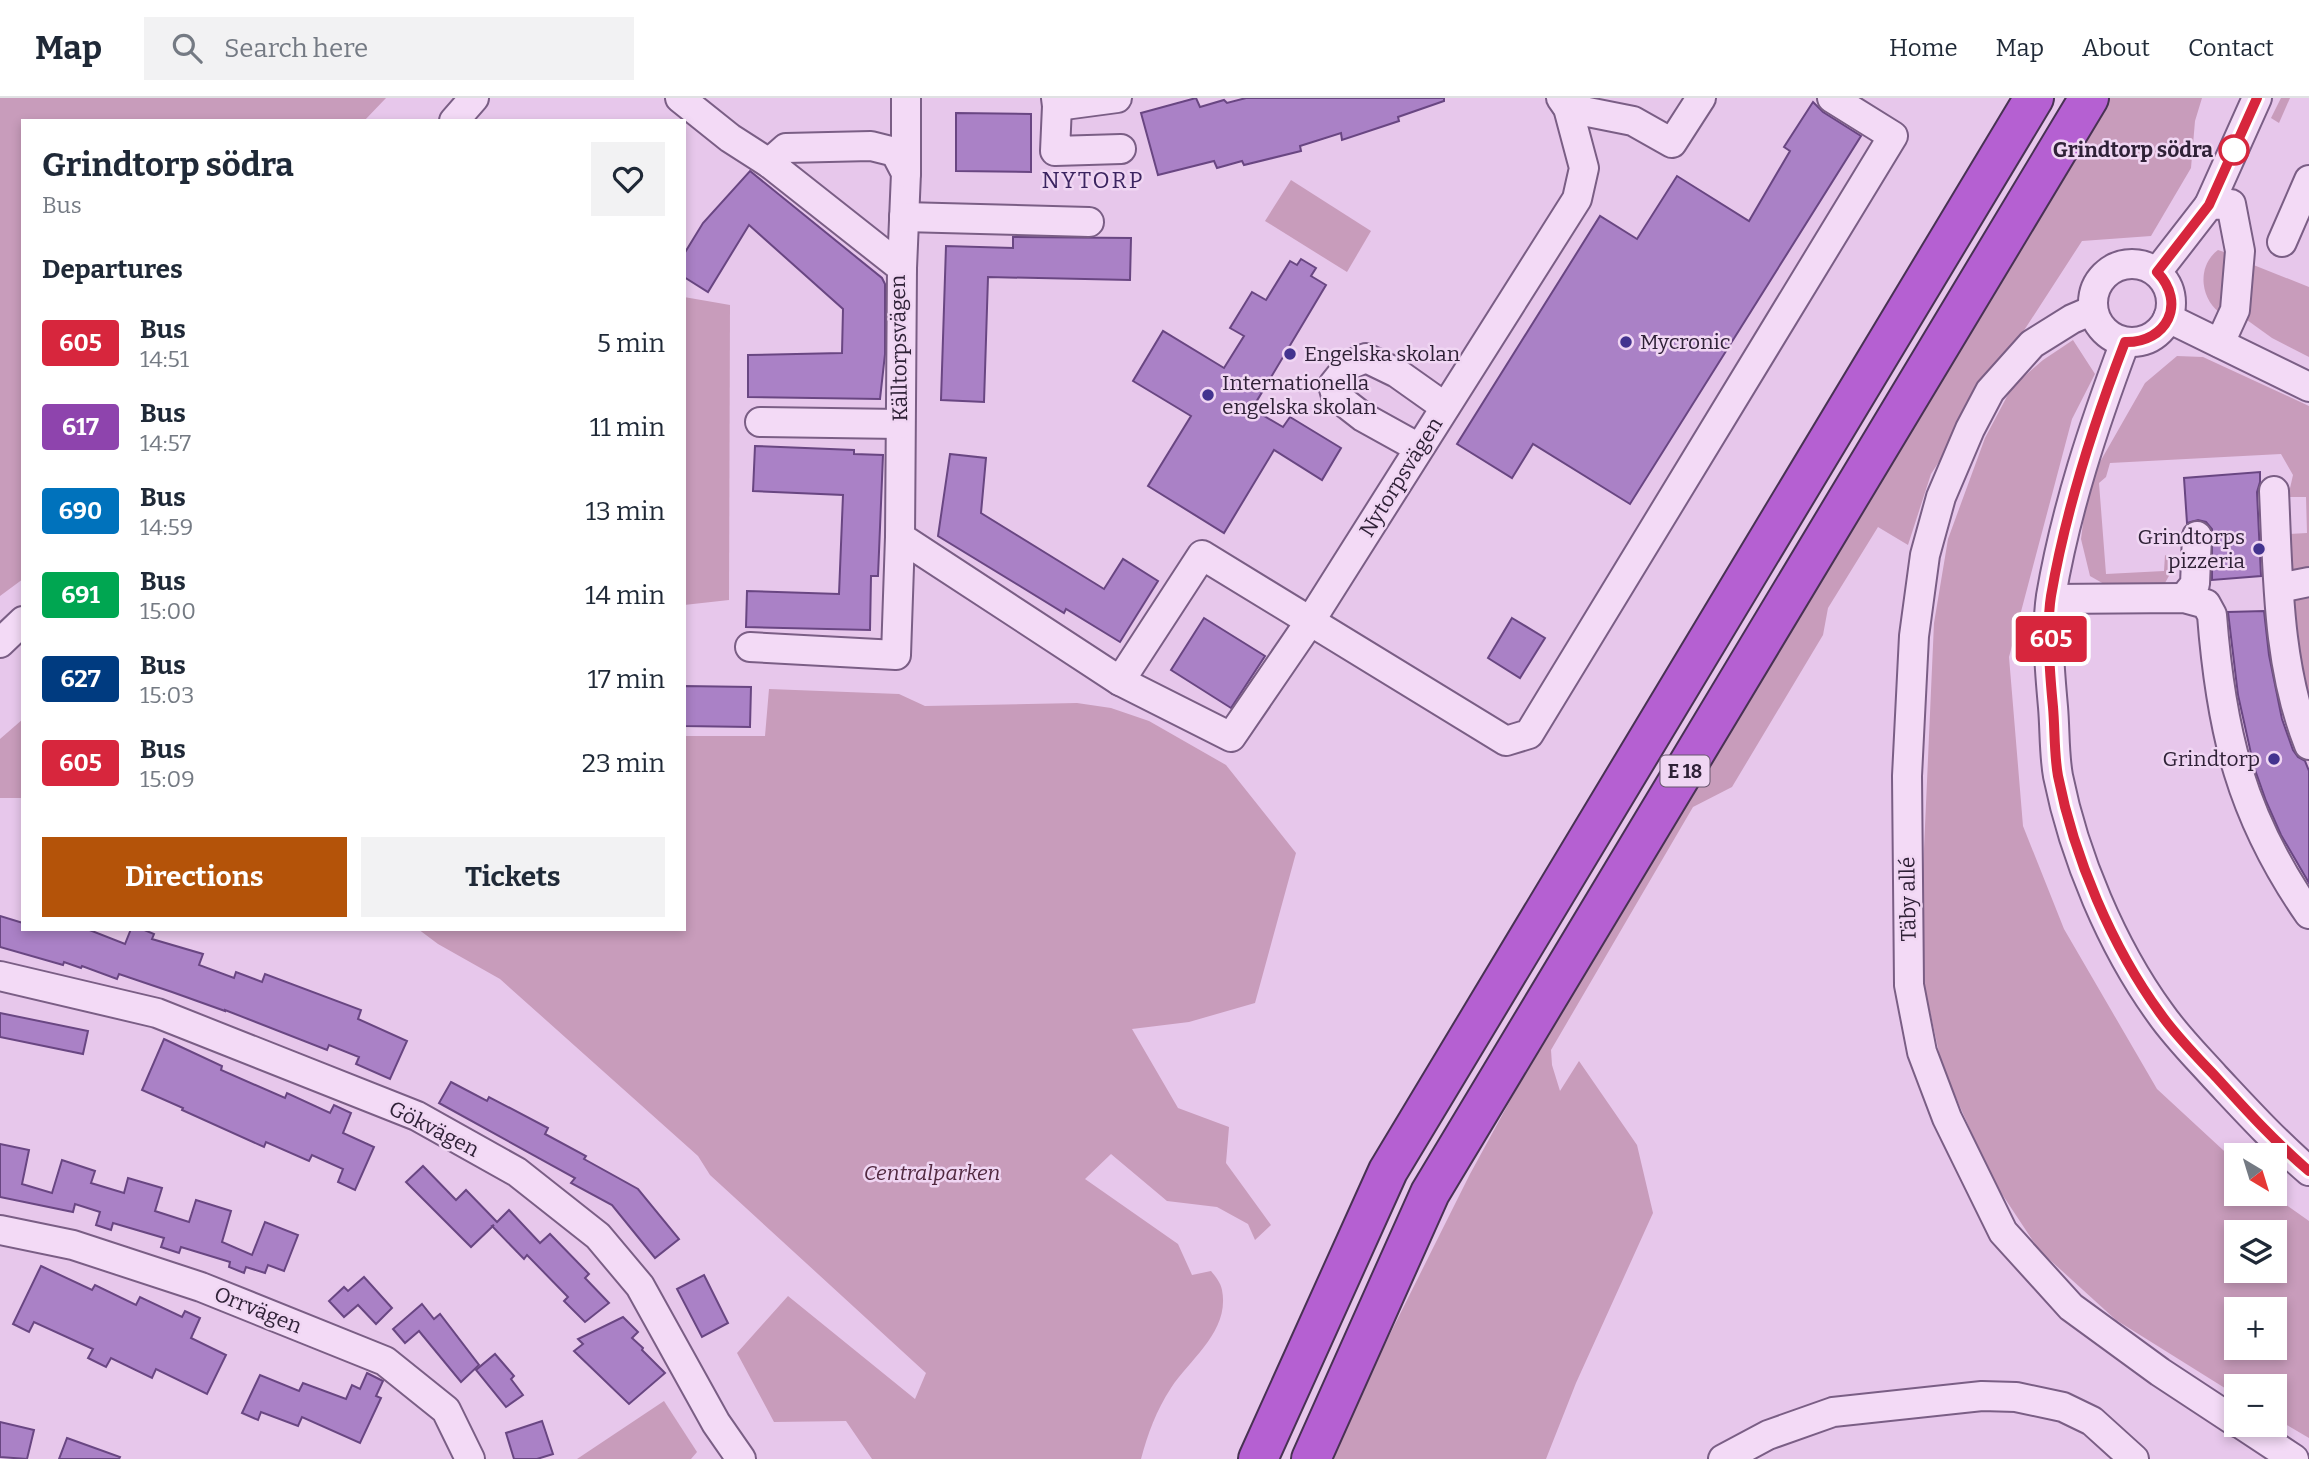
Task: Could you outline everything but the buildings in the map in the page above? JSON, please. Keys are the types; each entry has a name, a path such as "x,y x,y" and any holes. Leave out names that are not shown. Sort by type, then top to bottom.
{"highway":[{"name":"E 18","path":"1258,1459 1388,1171 2034,98"},
{"name":"E 18","path":"1311,1459 1430,1193 2089,98"}],"street":[{"path":"448,119 464,98"},
{"path":"456,119 474,98"},
{"name":"Källtorpsvägen","path":"680,98 730,138 769,163 902,268 900,537 896,655 750,647"},
{"path":"902,268 906,98"},
{"path":"1116,98 1057,102 1055,151 1121,149"},
{"path":"1565,103 1633,121 1672,143 1701,98"},
{"path":"900,537 1120,681 1202,555 1506,741 1530,734 1894,136 1832,98"},
{"path":"2157,272 2209,205 2257,98"},
{"name":"Nytorpsvägen","path":"1120,681 1231,737 1311,620 1577,199 1584,168 1565,103"},
{"path":"769,163 786,148 871,146 895,152 905,173"},
{"path":"2282,242 2309,180"},
{"path":"2209,205 2231,204 2240,251 2235,310 2220,343"},
{"path":"904,217 1088,222"},
{"path":"2131,263 2157,272 2169,289 2171,309 2168,318 2155,335 2146,340 2125,342 2114,339 2096,322 2092,310 2097,283 2106,273 2131,263"},
{"name":"Täby allé","path":"2092,310 2071,319 2032,344 1990,391 1970,429 1941,497 1928,544 1914,636 1908,763 1909,985 1922,1052 1947,1118 2003,1232 2071,1307 2160,1372 2224,1413"},
{"path":"2168,318 2309,387"},
{"path":"2125,342 2091,432 2070,506 2051,599 2050,672 2058,774 2070,825 2097,898 2125,959 2160,1013 2272,1139 2309,1171"},
{"path":"1419,448 1363,417 1336,396 1333,385 1349,365 1366,358 1397,373 1445,407"},
{"path":"761,422 900,424"},
{"path":"2274,491 2286,662 2301,724 2309,745"},
{"path":"2184,598 2195,584 2197,536"},
{"path":"2279,588 2309,582"},
{"path":"2051,599 2184,598 2206,604 2212,615 2222,709 2239,778 2269,850 2309,914"},
{"path":"0,643 21,623"},
{"name":"Gökvägen","path":"0,976 157,1013 417,1116 517,1172 598,1236 640,1286 716,1423 741,1459"},
{"name":"Orrvägen","path":"0,1230 73,1245 201,1287 385,1361 446,1410 470,1459"},
{"path":"1723,1459 1768,1435 1833,1412 1982,1395 2016,1397 2063,1407 2092,1421 2134,1459"},
{"name":"Täby allé","path":"2260,1437 2294,1459"}],"green space":[{"path":"0,98 386,98 366,119 21,119 21,580 0,596"},
{"path":"2109,98 2202,98 2195,121 2191,168 2151,236 2082,241 1931,474 1908,545 1878,527 1828,608 1823,635 1732,787 1693,807 1551,1050 1552,1065 1560,1091 1579,1061 1637,1145 1653,1213 1576,1383 1546,1459 1333,1459 1381,1352 1470,1174 1594,947"},
{"path":"2281,98 2290,98 2279,123 2271,118"},
{"path":"1291,180 1371,231 1347,272 1265,221"},
{"path":"2218,250 2230,254 2229,292 2219,312 2208,298 2204,281 2207,264"},
{"path":"2246,262 2309,287 2309,357 2272,338 2247,320 2244,299"},
{"path":"686,297 730,305 729,600 686,605"},
{"path":"2073,340 2095,374 2072,419 2009,657 2023,826 2064,929 2157,1089 2224,1151 2224,1206 2287,1205 2309,1221 2309,1438 2287,1425 2287,1374 2224,1374 2224,1388 2116,1320 2039,1250 1992,1179 1942,1066 1919,962 1934,623 1948,539 1985,438 2012,387 2043,360"},
{"path":"2177,356 2203,357 2309,406 2309,569 2294,572 2287,545 2289,534 2307,533 2306,497 2288,497 2293,475 2281,454 2110,463 2106,477 2099,483 2106,574 2164,571 2165,555 2170,558 2170,574 2165,583 2157,587 2111,588 2090,576 2081,539 2088,483 2145,383"},
{"path":"2294,590 2309,596 2309,699 2295,658 2288,601"},
{"name":"Centralparken","path":"769,689 899,694 925,706 1077,703 1111,708 1149,721 1226,765 1296,853 1255,1003 1189,1022 1132,1029 1178,1108 1229,1127 1226,1163 1271,1225 1255,1240 1248,1224 1217,1207 1167,1201 1111,1154 1085,1179 1178,1244 1192,1275 1211,1271 1222,1290 1223,1305 1215,1331 1166,1397 1153,1422 1141,1459 872,1459 846,1421 774,1422 737,1353 788,1296 915,1399 926,1373 710,1175 698,1156 500,979 438,944 421,931 686,931 686,736 765,736"},
{"path":"21,721 21,798 0,798 0,739"},
{"path":"664,1401 697,1452 691,1459 577,1459"}],"bus line":[{"name":"605","path":"2257,98 2209,205 2157,272 2169,289 2171,309 2168,318 2155,335 2146,340 2125,342 2091,432 2070,506 2051,599 2050,672 2058,774 2070,825 2097,898 2125,959 2160,1013 2198,1058 2272,1139 2309,1171"}],"place":[{"name":"Grindtorp södra","path":"2234,150"},
{"name":"Mycronic","path":"1626,342"},
{"name":"Engelska skolan","path":"1290,354"},
{"name":"Internationella engelska skolan","path":"1208,395"},
{"name":"Grindtorps pizzeria","path":"2259,549"},
{"name":"Grindtorp","path":"2274,759"}],"district":[{"name":"NYTORP","path":"1093,180"}]}
